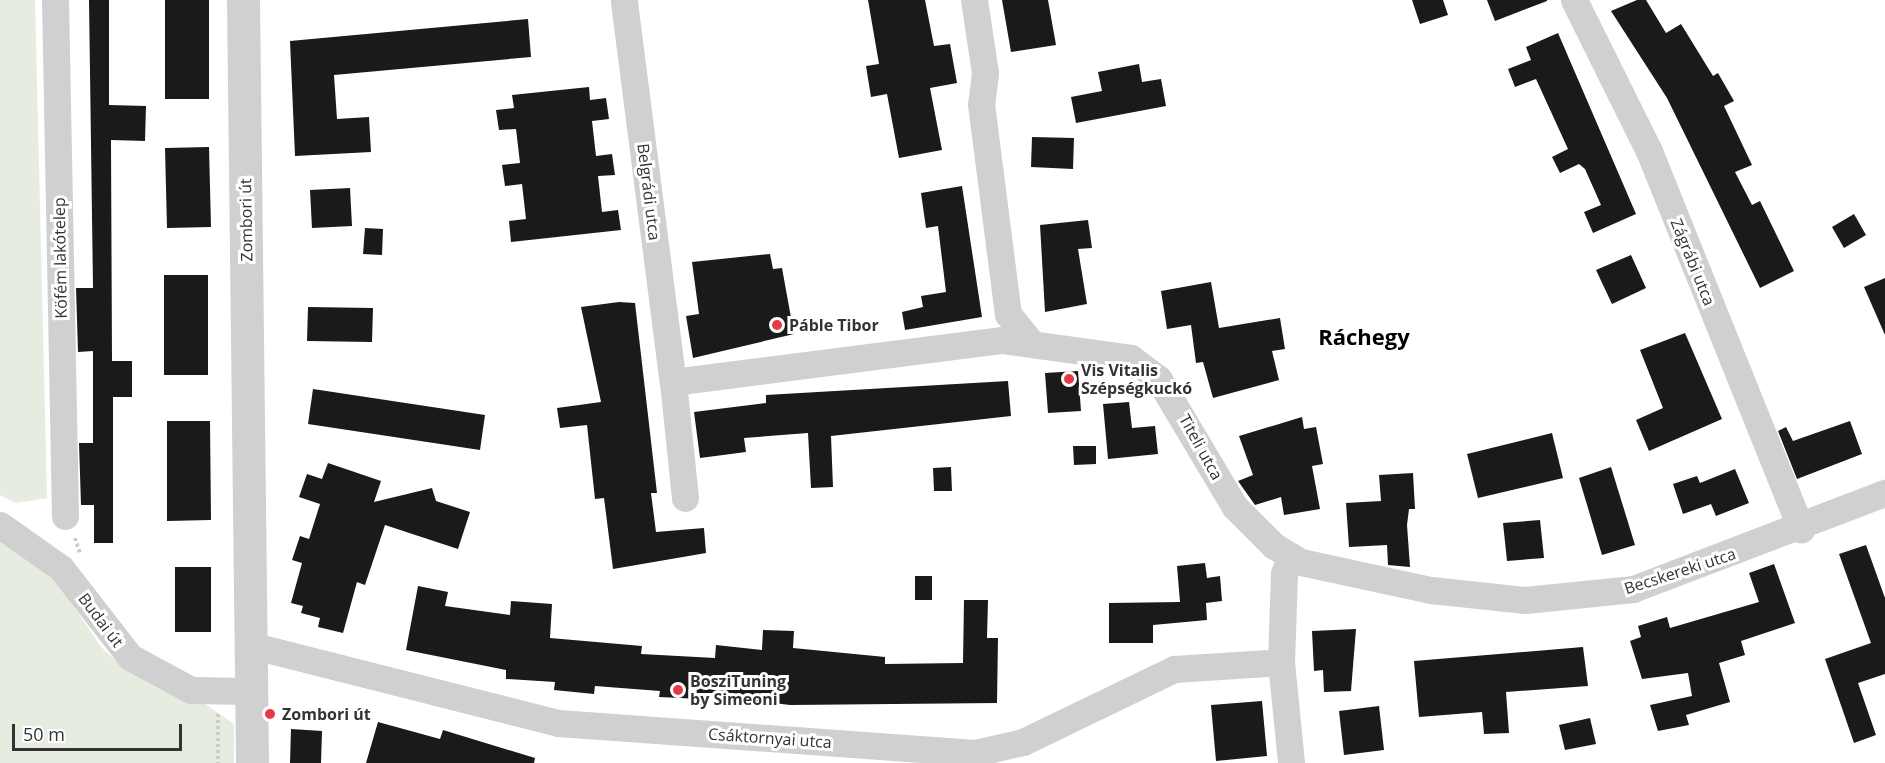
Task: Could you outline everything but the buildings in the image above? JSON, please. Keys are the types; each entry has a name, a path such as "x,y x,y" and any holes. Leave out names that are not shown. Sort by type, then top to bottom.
{"street":[{"name":"Köfém lakótelep","path":"55,0 65,516"},
{"name":"Zombori út","path":"243,0 252,763"},
{"path":"974,0 985,73 981,104 1008,314 1030,341"},
{"name":"Zágrábi utca","path":"1574,0 1649,151 1801,530"},
{"name":"Belgrádi utca","path":"624,2 686,498"},
{"path":"673,382 1030,341"},
{"name":"Titeli utca","path":"1030,341 1131,358 1158,378 1235,507 1291,556"},
{"name":"Becskereki utca","path":"1291,556 1479,598 1564,599 1633,589 1801,530 1885,493"},
{"name":"Budai út","path":"0,525 61,568 130,657 191,690 251,692"},
{"path":"1291,556 1284,573 1281,662 1291,763"},
{"name":"Csáktornyai utca","path":"250,645 558,723 975,753 1023,742 1174,669 1281,662"}],"path":[{"path":"218,692 218,763"}],"shaded area":[{"path":"0,0 35,0 47,498 16,503 0,495"},
{"path":"0,538 42,559 101,647 123,667 198,699 234,724 234,763 0,763"}],"place":[{"name":"Páble Tibor","path":"777,325"},
{"name":"Vis Vitalis Szépségkuckó","path":"1069,379"},
{"name":"BosziTuning by Simeoni","path":"678,690"},
{"name":"Zombori út","path":"270,714"}],"district":[{"name":"Ráchegy","path":"1364,337"}]}
